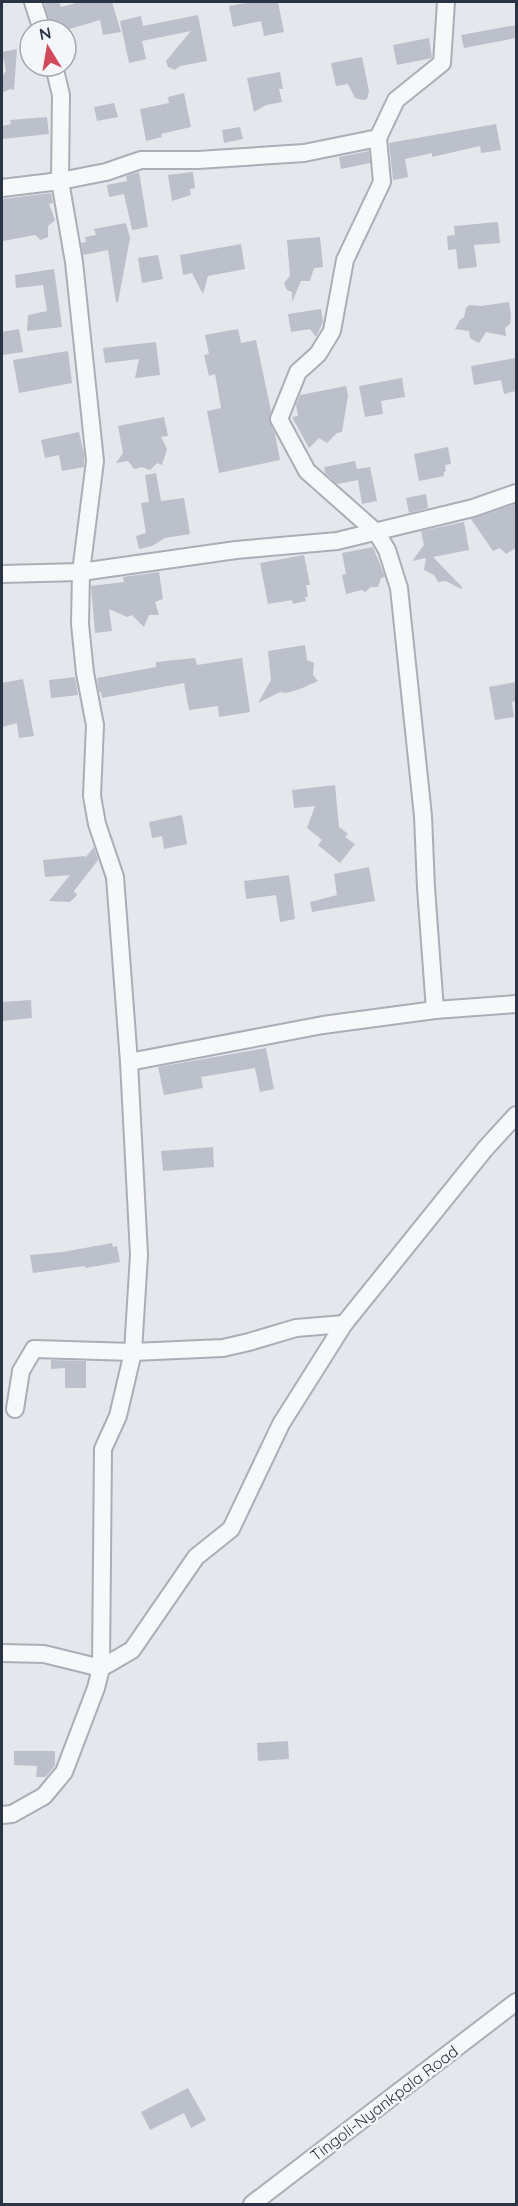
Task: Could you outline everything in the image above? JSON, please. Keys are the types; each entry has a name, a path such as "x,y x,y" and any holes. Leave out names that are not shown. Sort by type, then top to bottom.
{"street":[{"path":"33,2 38,18"},
{"path":"435,1010 423,816 399,588 387,550 377,533 307,471 279,419 298,372 318,354 332,331 345,260 382,182 378,138 396,100 442,63 446,2"},
{"path":"2,1815 12,1814 45,1796 64,1772 96,1688 101,1668 103,1449 118,1416 133,1352 139,1255 129,1062 115,877 97,824 92,796 95,725 85,673 80,624 81,572 95,461 74,262 60,181 61,95 57,78"},
{"path":"2,188 60,181 106,172 141,160 198,160 304,153 378,138"},
{"path":"4,576 81,572 236,550 337,541 473,508 516,492"},
{"path":"129,1062 323,1025 435,1010 516,1004"},
{"path":"2,1653 44,1653 101,1668 132,1650 196,1557 231,1529 281,1424 344,1324 485,1149 516,1115"},
{"path":"15,1409 21,1371 34,1349 133,1352 223,1348 296,1328 344,1324"},
{"name":"Tingoli-Nyankpala Road","path":"252,2205 516,2002"}],"building":[{"path":"44,2 59,2 61,7 80,2 112,2 121,32 103,35 100,20 78,26 78,18 49,18"},
{"path":"251,2 278,2 284,32 264,36 261,21 233,27 229,6"},
{"path":"198,15 207,61 180,66 175,70 168,67 166,61 191,31 142,41 146,59 129,63 120,21 141,16 143,26"},
{"path":"516,25 516,38 464,48 461,35"},
{"path":"429,38 432,58 397,65 393,45"},
{"path":"17,49 14,90 10,89 2,93 2,77 6,71 2,52"},
{"path":"362,57 369,91 367,99 363,100 355,98 348,84 336,86 331,63"},
{"path":"280,72 283,89 279,89 282,102 266,105 254,112 247,78"},
{"path":"184,93 191,127 161,134 162,137 146,141 140,109 169,103 168,97"},
{"path":"114,103 118,117 97,121 94,107"},
{"path":"47,117 49,134 2,139 2,126 11,124 10,120"},
{"path":"496,124 501,150 481,153 480,146 432,157 432,153 405,159 408,177 393,180 389,143"},
{"path":"240,127 243,139 224,143 222,130"},
{"path":"369,151 370,163 341,169 339,157"},
{"path":"139,172 148,227 132,230 124,194 109,197 107,185 127,181 126,176"},
{"path":"193,172 195,188 190,189 191,195 172,201 168,175"},
{"path":"51,193 53,203 49,204 55,220 48,226 48,237 41,240 35,235 3,241 2,199"},
{"path":"498,222 500,243 474,245 477,267 458,269 456,249 448,250 447,236 455,235 454,226"},
{"path":"126,223 130,238 118,302 116,302 108,250 83,255 81,243 86,242 85,237 96,235 94,229"},
{"path":"320,237 323,267 314,268 310,281 301,281 292,302 292,292 287,290 284,283 290,276 287,240"},
{"path":"241,244 245,269 208,276 203,294 192,273 183,275 180,255"},
{"path":"158,255 163,279 142,283 138,258"},
{"path":"54,269 62,327 27,331 28,315 47,311 43,285 16,288 15,275"},
{"path":"509,302 511,315 510,324 505,328 506,336 486,332 479,343 470,338 469,331 455,329 469,305 481,306"},
{"path":"321,309 323,322 316,337 310,329 291,332 288,314"},
{"path":"19,329 23,352 2,355 2,332"},
{"path":"238,329 241,343 256,340 271,411 269,420 275,434 280,460 219,473 207,411 221,408 215,374 209,376 204,355 209,354 205,335"},
{"path":"156,342 160,375 135,378 139,359 105,363 103,348"},
{"path":"68,351 72,383 19,393 13,360"},
{"path":"515,358 516,391 504,394 501,380 474,385 471,366"},
{"path":"402,378 405,397 381,401 383,414 365,417 359,386"},
{"path":"346,386 348,395 342,432 337,433 327,443 319,438 309,448 292,417 298,416 296,405 300,395"},
{"path":"164,417 168,436 161,437 167,449 162,465 157,463 150,470 142,467 134,469 128,461 116,463 123,453 118,426"},
{"path":"79,432 84,454 84,467 62,471 59,455 45,458 41,440"},
{"path":"448,447 451,464 445,465 444,476 419,481 414,454"},
{"path":"355,461 357,469 370,467 377,501 362,504 358,480 337,484 325,473 324,467"},
{"path":"156,473 161,501 184,498 190,534 165,538 152,546 139,549 136,536 146,533 141,503 149,502 145,475"},
{"path":"426,494 428,508 409,513 406,498"},
{"path":"516,504 516,548 506,554 500,548 493,551 471,519"},
{"path":"464,522 469,550 433,557 462,587 461,589 446,581 438,582 434,575 424,570 426,558 412,561 424,545 421,531"},
{"path":"373,547 385,577 381,578 378,587 371,587 365,592 362,590 346,594 342,575 346,574 342,553"},
{"path":"304,555 310,585 306,585 308,597 305,597 306,601 293,604 292,600 268,604 260,563"},
{"path":"159,572 163,599 155,602 159,615 149,615 144,627 132,615 127,617 109,609 112,631 95,633 91,586 124,582 123,577"},
{"path":"305,645 307,660 314,663 313,675 318,681 300,689 286,693 280,692 258,703 271,680 268,651"},
{"path":"195,658 197,665 242,658 250,712 219,717 218,706 189,710 184,683 102,698 99,692 97,678 156,667 156,662"},
{"path":"75,677 78,695 51,698 49,680"},
{"path":"23,679 34,736 19,738 17,723 2,727 2,683"},
{"path":"516,682 516,701 512,702 514,717 495,720 489,687"},
{"path":"335,785 339,827 348,834 345,837 355,844 340,863 318,845 322,840 307,828 315,806 294,808 292,790"},
{"path":"182,815 187,844 164,849 162,836 152,838 149,822"},
{"path":"94,847 98,860 74,891 77,895 70,902 49,901 70,875 45,877 43,860 85,856 85,858"},
{"path":"369,867 375,901 312,912 310,902 337,895 334,874"},
{"path":"289,875 295,919 280,922 276,895 246,899 244,881"},
{"path":"31,1000 32,1018 2,1021 2,1002"},
{"path":"266,1048 274,1089 260,1092 255,1068 201,1077 203,1088 164,1095 158,1067"},
{"path":"213,1147 214,1167 163,1171 161,1151"},
{"path":"112,1243 113,1247 117,1246 120,1262 33,1273 30,1255 63,1252"},
{"path":"51,1360 86,1361 86,1388 65,1388 65,1368 51,1369"},
{"path":"288,1741 289,1759 258,1761 257,1743"},
{"path":"14,1751 55,1751 55,1765 46,1777 36,1777 37,1766 14,1765"},
{"path":"188,2088 206,2120 191,2128 184,2113 150,2130 141,2112"}]}
